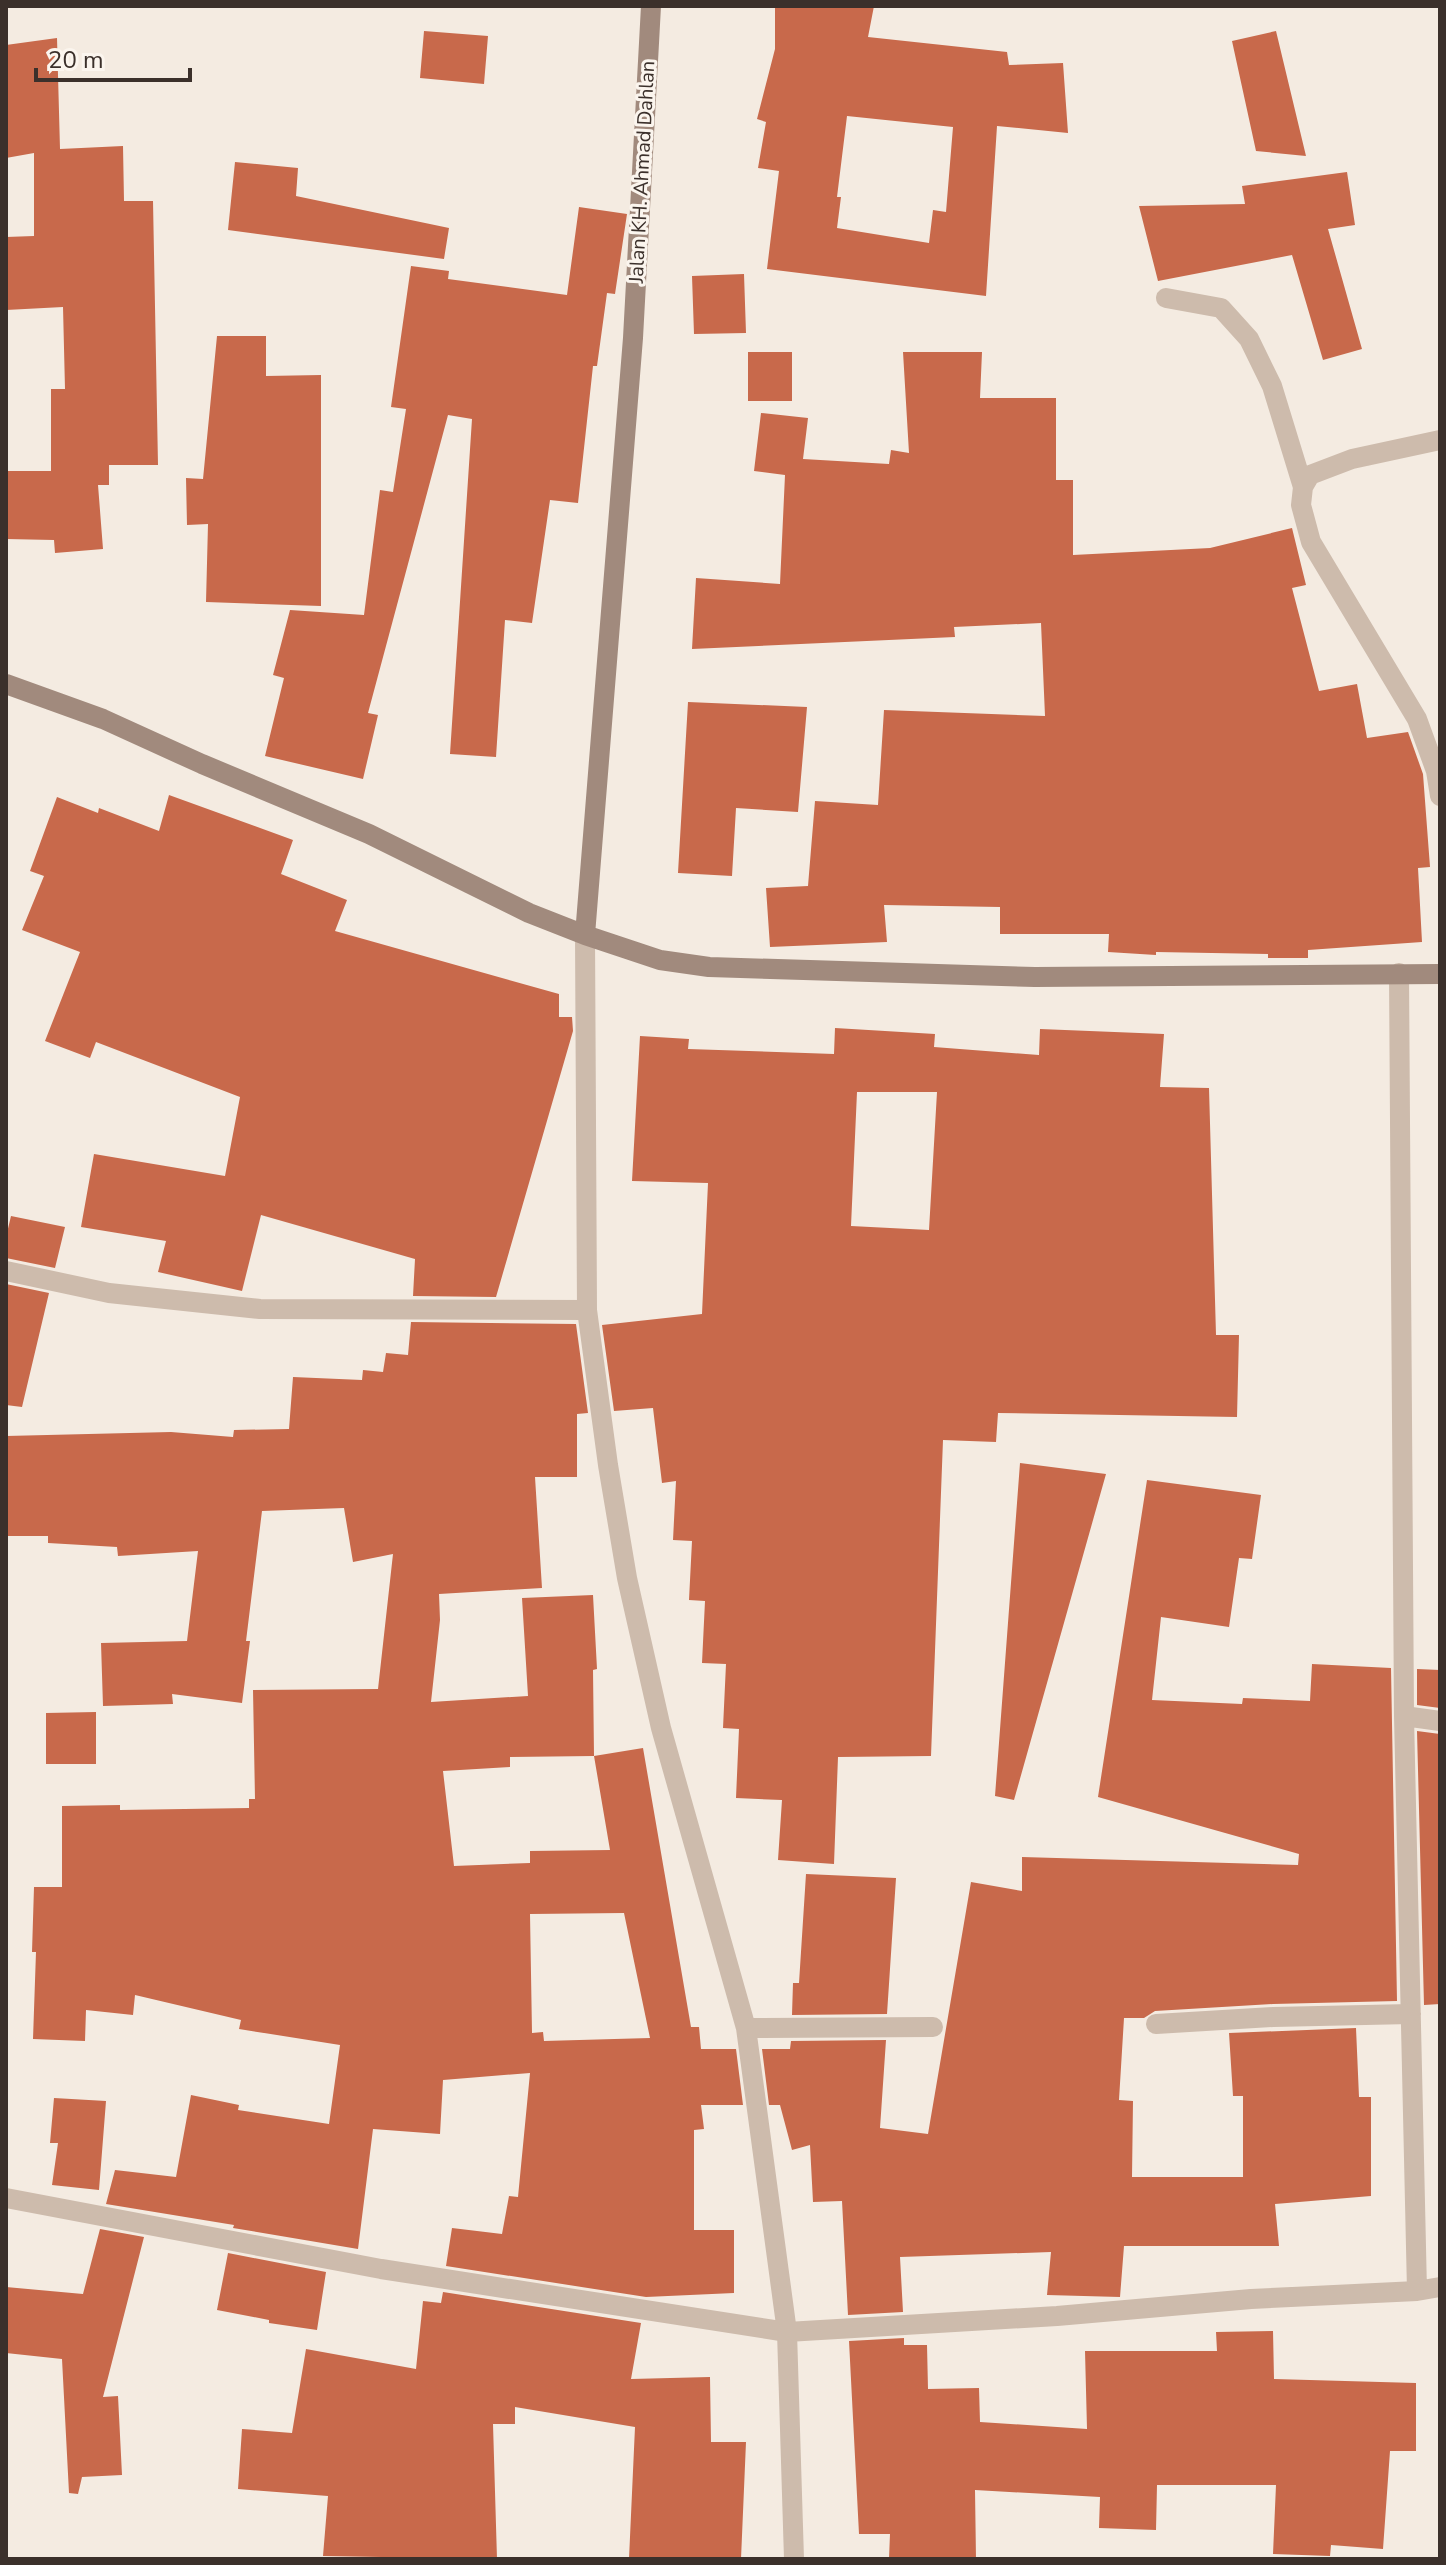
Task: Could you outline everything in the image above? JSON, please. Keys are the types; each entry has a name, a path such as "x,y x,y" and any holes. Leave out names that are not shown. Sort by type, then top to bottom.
{"street":[{"name":"Jalan KH. Ahmad Dahlan","path":"585,935 633,338 651,6"},
{"path":"1166,298 1221,308 1249,339 1272,386 1303,487 1301,505 1311,542 1417,719 1436,771 1440,796"},
{"path":"1303,487 1310,475 1352,459 1440,440"},
{"path":"6,684 103,719 369,834 529,913 660,960 709,967 1035,977 1440,974"},
{"path":"585,935 587,1310 627,1578 661,1728 746,2028 787,2332 794,2559"},
{"path":"1399,973 1404,1716 1417,2291"},
{"path":"6,1271 109,1293 260,1309 587,1310"},
{"path":"1404,1716 1440,1721"},
{"path":"1156,2024 1273,2017 1411,2014"},
{"path":"746,2028 933,2027"},
{"path":"6,2198 381,2269 787,2332 1057,2316 1440,2287"}],"building":[{"path":"775,6 874,6 868,37 1007,52 1009,65 1063,63 1068,133 997,126 986,296 767,269 779,171 758,168 766,122 757,119 775,49","holes":["847,116 953,127 946,212 933,210 929,243 837,228 841,197 837,197"]},
{"path":"424,31 488,36 484,84 420,78"},
{"path":"1276,31 1306,156 1256,151 1232,41"},
{"path":"57,38 60,149 123,146 124,201 153,201 158,465 109,465 109,485 98,485 103,549 55,553 54,540 6,539 6,471 51,471 51,389 65,389 63,307 6,310 6,237 34,236 34,153 6,158 6,45"},
{"path":"235,162 298,168 296,196 449,228 444,259 228,230"},
{"path":"1347,172 1355,225 1328,229 1362,349 1323,360 1292,255 1158,281 1139,206 1245,204 1242,186"},
{"path":"579,207 627,214 615,294 607,293 597,366 593,366 578,503 550,500 532,623 505,620 496,757 450,754 472,419 448,415 368,713 378,715 363,779 265,756 284,678 273,675 290,610 364,615 380,490 393,492 406,409 391,407 411,266 449,271 448,279 567,295"},
{"path":"744,274 746,333 694,334 692,276"},
{"path":"217,336 266,336 266,376 321,375 321,606 206,602 208,524 187,525 186,478 203,479"},
{"path":"748,352 792,352 792,401 748,401"},
{"path":"903,352 982,352 980,398 1056,398 1056,480 1073,480 1073,555 1210,548 1292,528 1306,585 1292,588 1319,691 1357,684 1367,738 1408,732 1423,774 1430,867 1418,868 1422,942 1308,950 1308,958 1268,958 1268,954 1108,952 1109,934 1000,934 1000,907 884,905 887,942 770,947 766,888 808,886 815,801 878,805 884,710 1045,716 1041,623 954,627 955,637 692,649 696,578 780,584 785,475 754,471 761,413 808,418 803,459 889,464 891,450 909,453"},
{"path":"688,702 807,707 798,812 736,808 732,876 678,873"},
{"path":"169,795 293,840 281,874 347,900 335,931 559,994 559,1017 572,1017 573,1031 496,1297 413,1296 415,1259 261,1215 242,1291 158,1272 166,1241 81,1227 94,1154 225,1176 240,1097 96,1042 90,1058 45,1041 80,952 22,930 44,876 30,871 57,797 98,813 99,808 159,831"},
{"path":"835,1028 935,1034 934,1047 1039,1055 1040,1029 1164,1034 1160,1087 1209,1088 1216,1335 1239,1335 1237,1417 998,1413 996,1442 943,1440 931,1756 838,1757 834,1864 778,1860 782,1800 736,1798 739,1729 723,1728 726,1664 702,1663 705,1601 689,1600 692,1541 673,1540 676,1481 662,1483 653,1408 614,1411 602,1325 702,1314 708,1183 632,1181 640,1036 689,1039 688,1049 834,1054","holes":["857,1092 937,1092 929,1230 851,1226"]},
{"path":"11,1216 65,1227 55,1268 6,1258 6,1237"},
{"path":"6,1284 49,1293 22,1407 6,1405"},
{"path":"411,1322 576,1324 588,1413 577,1414 577,1477 535,1477 542,1588 439,1594 440,1620 431,1702 528,1696 522,1598 593,1595 597,1669 593,1670 594,1756 643,1748 691,2027 699,2027 701,2049 736,2049 743,2105 701,2105 704,2129 694,2130 694,2230 734,2230 734,2293 646,2297 446,2266 452,2228 502,2234 509,2196 518,2197 530,2073 443,2080 440,2134 373,2129 358,2249 106,2204 115,2170 176,2177 191,2095 239,2105 238,2110 329,2124 340,2045 239,2029 241,2020 135,1995 133,2015 86,2010 85,2041 33,2039 36,1952 32,1952 34,1887 62,1887 62,1806 120,1805 120,1810 249,1808 249,1799 255,1799 253,1690 378,1689 393,1554 353,1562 344,1508 262,1511 246,1641 250,1641 242,1703 172,1694 173,1704 103,1706 101,1643 187,1641 198,1551 118,1556 117,1547 48,1543 48,1536 6,1536 6,1436 171,1432 233,1437 234,1430 289,1429 293,1377 362,1380 363,1370 383,1372 386,1353 408,1355","holes":["594,1756 610,1850 530,1851 530,1863 454,1866 443,1771 510,1767 510,1757","624,1913 650,2038 544,2041 543,2032 532,2033 530,1914"]},
{"path":"1020,1463 1106,1474 1014,1800 995,1796"},
{"path":"1147,1480 1261,1495 1252,1559 1239,1558 1229,1627 1161,1617 1152,1700 1242,1704 1243,1698 1310,1701 1312,1664 1391,1668 1397,2001 1155,2011 1144,2018 1124,2018 1119,2100 1133,2101 1132,2177 1243,2177 1243,2096 1233,2096 1229,2033 1356,2028 1359,2097 1371,2097 1371,2196 1275,2204 1279,2246 1124,2246 1120,2297 1047,2295 1051,2252 900,2257 903,2312 848,2315 842,2201 813,2202 810,2145 792,2150 780,2105 769,2105 762,2049 790,2049 791,2041 886,2040 880,2128 928,2134 971,1882 1022,1891 1022,1857 1298,1865 1299,1854 1098,1797"},
{"path":"1417,1669 1440,1670 1440,1708 1417,1705"},
{"path":"96,1712 96,1764 46,1764 46,1713"},
{"path":"1417,1731 1440,1734 1440,2004 1424,2005"},
{"path":"806,1874 896,1878 887,2014 792,2015 793,1983 799,1983"},
{"path":"54,2098 106,2101 99,2190 52,2185 58,2143 50,2143"},
{"path":"100,2229 144,2237 103,2397 118,2396 122,2475 82,2477 78,2494 69,2493 62,2359 6,2353 6,2287 83,2294"},
{"path":"228,2253 326,2272 317,2330 269,2323 269,2320 217,2310"},
{"path":"443,2292 641,2323 631,2379 710,2377 711,2442 746,2442 741,2559 629,2559 635,2427 515,2407 515,2424 493,2424 497,2559 323,2556 328,2496 238,2489 242,2429 292,2433 306,2349 416,2369 423,2301 441,2303"},
{"path":"1273,2331 1274,2379 1416,2383 1416,2451 1390,2451 1383,2549 1331,2545 1330,2556 1273,2554 1276,2485 1157,2485 1156,2530 1099,2528 1100,2497 975,2490 976,2559 889,2559 890,2534 859,2534 849,2341 904,2338 904,2345 927,2345 928,2389 979,2388 980,2422 1087,2429 1085,2351 1217,2351 1216,2332"}]}
